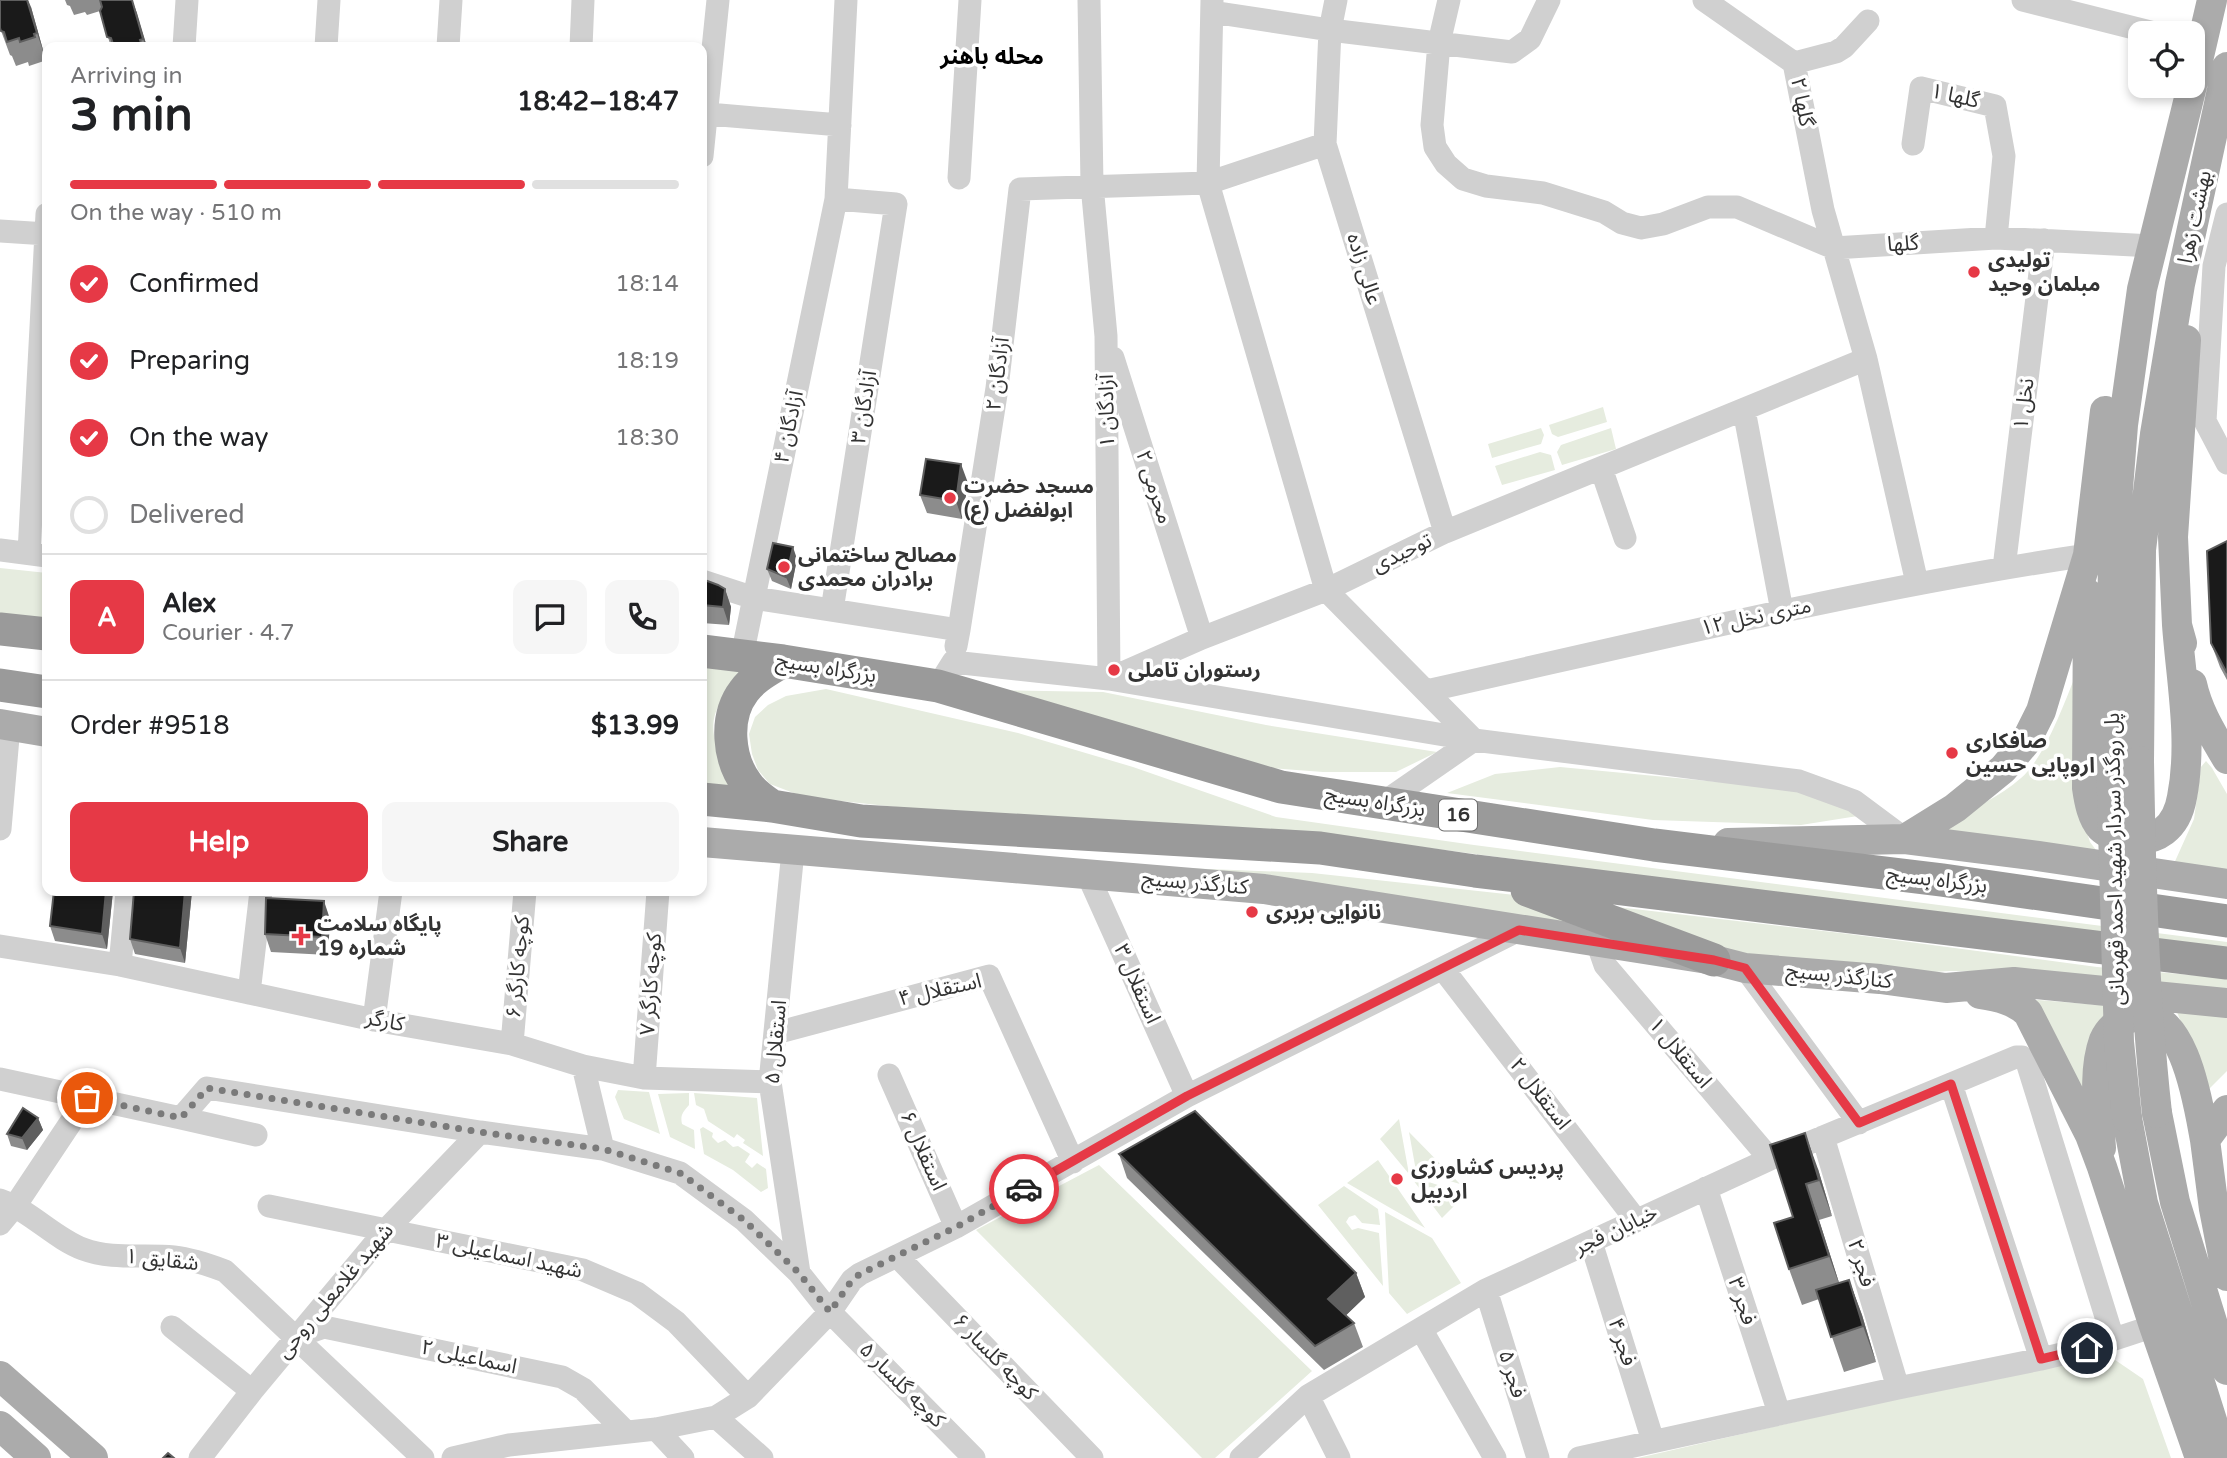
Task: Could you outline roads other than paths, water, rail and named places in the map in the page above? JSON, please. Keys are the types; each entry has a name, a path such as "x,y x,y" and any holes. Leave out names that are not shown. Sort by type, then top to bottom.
{"highway":[{"path":"0,629 42,633"},
{"name":"بزرگراه بسیج","path":"707,652 946,674 1281,787 1654,845 1942,880 2227,921"},
{"path":"772,806 748,787 740,774 731,745 731,730 733,714 744,690 757,677 783,661"},
{"path":"0,685 42,691"},
{"path":"707,800 772,806 861,821 1321,848 1475,871 2227,963"},
{"path":"1475,871 1729,964"}],"main road":[{"name":"بهشت زهرا","path":"2205,21 2212,0"},
{"name":"بهشت زهرا","path":"2180,284 2227,67"},
{"name":"بهشت زهرا","path":"2142,289 2189,98"},
{"path":"2142,289 2117,328 2088,555 2087,788 2093,815 2099,826 2107,834 2137,840 2160,835 2168,829 2182,799 2185,774 2186,744 2173,537 2187,350 2180,284"},
{"name":"پل روگذر سردار شهید احمد قهرمانی","path":"2180,284 2155,434 2141,551 2125,760 2119,1042 2127,1118 2143,1203 2204,1457"},
{"name":"پل روگذر سردار شهید احمد قهرمانی","path":"2142,289 2123,425 2113,552 2125,760 2144,946 2148,1028 2157,1113 2175,1202 2227,1370"},
{"path":"1905,839 1974,793 2003,769 2025,743 2041,711 2088,555"},
{"path":"2178,625 2195,700 2227,759"},
{"path":"5,725 42,731"},
{"path":"1654,845 1905,839 2227,884"},
{"name":"کنارگذر بسیج","path":"707,842 1264,889 1729,964 1946,988 2014,982 2227,1003"},
{"path":"1946,988 2003,997 2028,1013 2090,1135 2154,1326 2204,1457"},
{"path":"2102,1167 2097,1084 2103,1044 2113,1026 2137,1016 2162,1023 2175,1038 2193,1078 2227,1276"},
{"path":"2205,1140 2227,1110"},
{"path":"0,1376 93,1458"},
{"path":"0,1426 36,1458"}],"street":[{"path":"184,42 187,0"},
{"path":"326,42 329,0"},
{"path":"448,42 451,0"},
{"path":"581,42 583,0"},
{"path":"707,121 718,0"},
{"name":"آزادگان ۴","path":"742,656 836,199 846,0"},
{"path":"958,178 970,0"},
{"name":"آزادگان ۱","path":"1089,0 1092,185 1106,336 1109,679"},
{"name":"عالی زاده","path":"1336,0 1331,30 1325,144 1445,532"},
{"name":"گلها","path":"1448,0 1439,43 1432,125 1435,147 1446,164 1464,179 1486,186 1543,193 1604,212 1622,223 1641,228 1663,224 1708,207 1737,207 1834,248 1996,238 2153,246"},
{"path":"1474,740 1325,590 1208,183 1212,6 1331,30 1511,52 1530,39 1549,0"},
{"name":"گلها ۲","path":"1704,0 1794,63 1824,210 1866,359 1917,583"},
{"path":"2023,0 2128,26"},
{"path":"1794,63 1836,52 1868,21"},
{"name":"گلها ۱","path":"1913,144 1921,88 1995,106 2004,156 1996,238"},
{"path":"708,114 840,125"},
{"path":"1092,185 1208,183 1325,144"},
{"name":"آزادگان ۲","path":"960,630 997,388 1020,188 1092,185"},
{"name":"آزادگان ۳","path":"832,610 896,204 836,199"},
{"path":"2227,214 2205,421 2227,463"},
{"path":"0,231 42,228"},
{"name":"نخل ۱","path":"2004,568 2045,240"},
{"path":"2180,284 2220,262"},
{"name":"محرمی ۲","path":"1106,336 1202,638"},
{"name":"توحیدی","path":"1109,679 1202,638 1325,590 1445,532 1866,359"},
{"path":"0,550 38,554 42,409"},
{"path":"1744,410 1782,611"},
{"path":"1107,459 1118,442 1129,440 1142,451"},
{"path":"1601,468 1625,538"},
{"name":"۱۲ متری نخل","path":"1426,691 1917,583 2088,555"},
{"path":"707,583 754,598 960,630 946,674 1109,679 1474,740 1799,781 1854,801 1905,839"},
{"path":"0,829 5,725"},
{"path":"1383,803 1474,740"},
{"name":"استقلال ۵","path":"793,851 770,1082 799,1273"},
{"name":"استقلال ۳","path":"1087,873 1187,1096"},
{"path":"120,965 127,896"},
{"path":"249,993 260,896"},
{"path":"374,1020 390,896"},
{"name":"کوچه کارگر ۶","path":"512,1044 525,896"},
{"name":"کوچه کارگر ۷","path":"644,1078 658,896"},
{"path":"453,1458 515,1451 716,1418 748,1397 830,1312 852,1280 860,1274 956,1227 1187,1096 1519,930"},
{"name":"استقلال ۱","path":"1597,942 1605,965 1770,1159"},
{"name":"کارگر","path":"0,946 120,965 374,1020 512,1044 583,1066 644,1078 770,1082"},
{"path":"1729,964 1859,1123"},
{"name":"استقلال ۲","path":"1443,969 1636,1220"},
{"name":"استقلال ۴","path":"776,1033 989,976 1073,1161"},
{"name":"خیابان فجر","path":"1241,1458 1308,1396 1486,1290 1770,1159 2016,1057 2022,1057 2027,1062 2113,1339"},
{"path":"583,1066 603,1149"},
{"name":"استقلال ۶","path":"889,1074 956,1227"},
{"path":"0,1079 256,1135"},
{"path":"1951,1084 2041,1359"},
{"name":"کوچه گلسار ۵","path":"181,1118 207,1088 603,1149 680,1173 744,1220 799,1273 830,1312 974,1458"},
{"path":"0,1224 8,1203 87,1098"},
{"name":"شهید غلامعلی روحی","path":"200,1458 295,1338 386,1230 480,1132"},
{"name":"فجر ۲","path":"1823,1137 1898,1388"},
{"name":"فجر ۳","path":"1706,1188 1779,1413"},
{"name":"شقایق ۱","path":"8,1203 81,1249 123,1257 174,1257 225,1271 423,1458"},
{"name":"شهید اسماعیلی ۳","path":"270,1206 583,1270 637,1293 676,1322 748,1397"},
{"name":"فجر ۴","path":"1591,1242 1653,1441"},
{"name":"کوچه گلسار ۶","path":"897,1256 1092,1458"},
{"name":"فجر ۵","path":"1486,1290 1538,1458"},
{"path":"1579,1458 2041,1359 2154,1326"},
{"path":"172,1327 252,1391"},
{"name":"اسماعیلی ۲","path":"295,1338 324,1327 562,1377 583,1389 626,1432"},
{"path":"1422,1329 1495,1458"},
{"path":"1308,1396 1339,1458"},
{"path":"716,1418 762,1458"},
{"path":"656,1429 683,1458"}],"place":[{"name":"تولیدی مبلمان وحید","path":"1974,272"},
{"name":"مسجد حضرت ابولفضل (ع)","path":"950,498"},
{"name":"مصالح ساختمانی برادران محمدی","path":"784,567"},
{"name":"رستوران تاملی","path":"1114,670"},
{"name":"صافکاری اروپایی حسین","path":"1952,753"},
{"name":"نانوایی بربری","path":"1252,912"},
{"name":"پایگاه سلامت شماره 19","path":"301,936"},
{"name":"پردیس کشاورزی اردبیل","path":"1397,1179"}],"district":[{"name":"محله باهنر","path":"992,57"}]}
